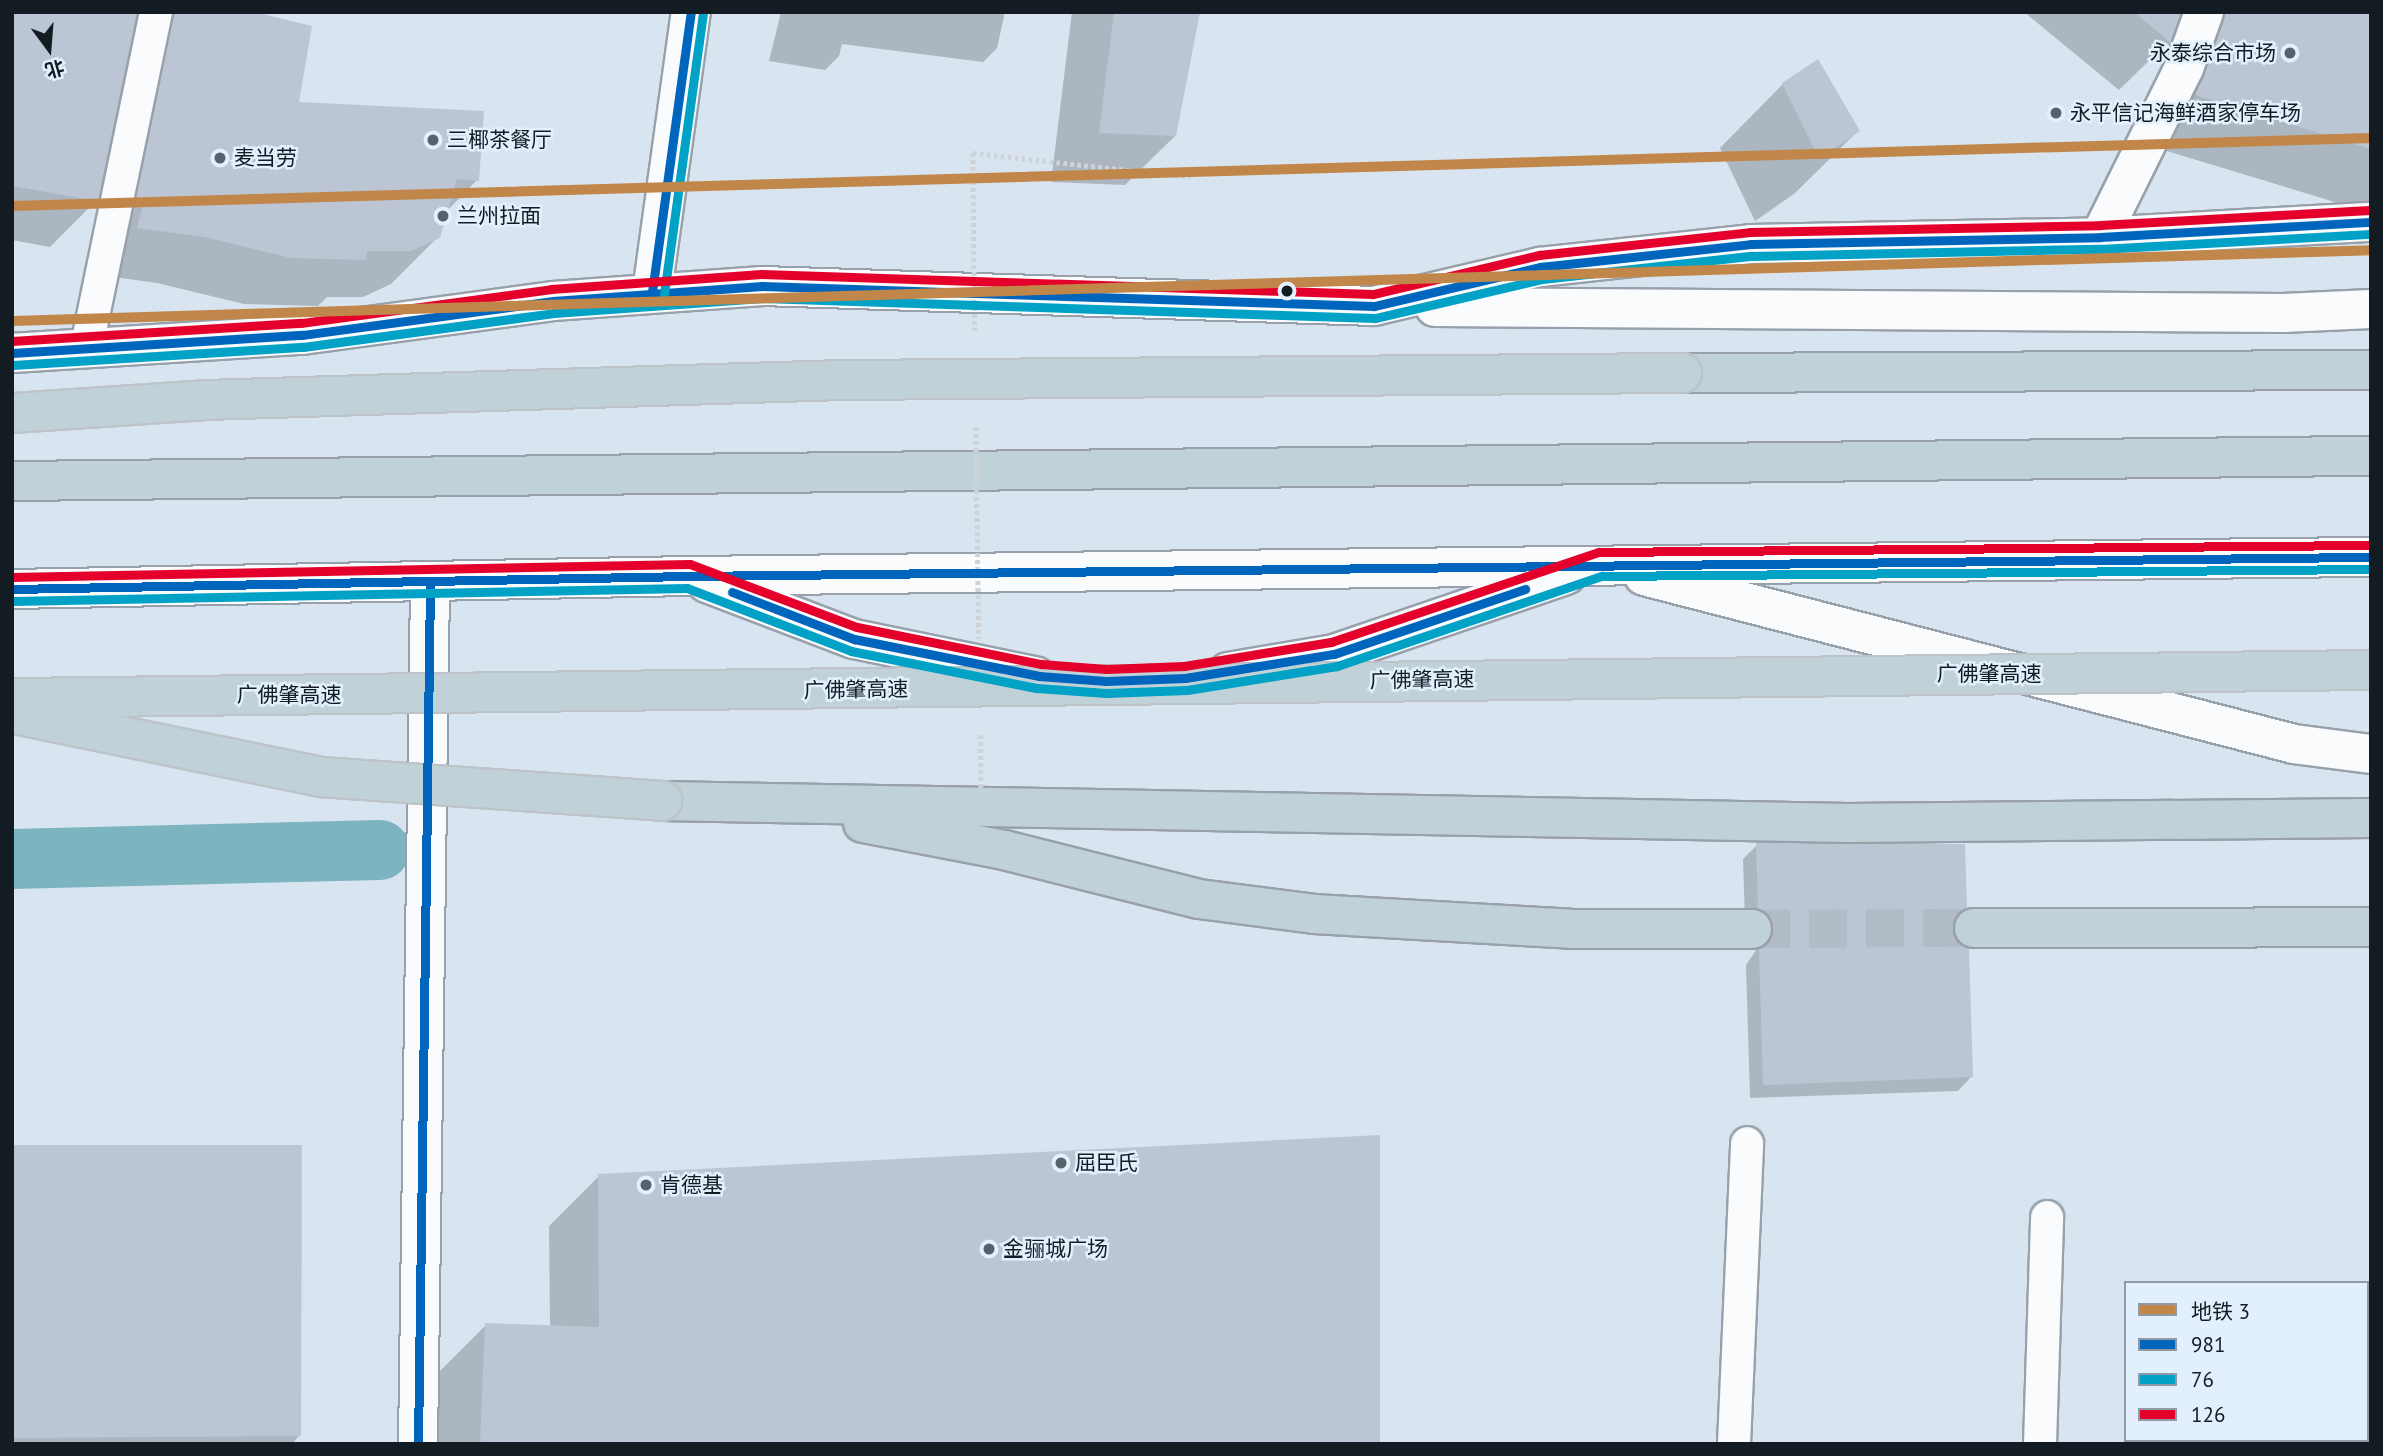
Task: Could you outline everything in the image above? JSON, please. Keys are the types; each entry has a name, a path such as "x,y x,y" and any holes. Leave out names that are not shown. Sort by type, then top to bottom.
{"highway":[{"path":"12,413 206,400 844,380 1485,372 2371,370"},
{"path":"12,481 2371,456"},
{"name":"广佛肇高速","path":"12,698 2371,670"},
{"path":"12,714 322,777 662,801 875,825 1003,850 1199,899 1314,914 1545,928 1752,929"},
{"path":"662,801 1848,823 2371,818"},
{"path":"1974,928 2371,928"}],"main road":[{"path":"652,292 691,12"},
{"path":"2101,237 2183,68 2204,12"},
{"path":"1374,306 1540,267 1751,244 2101,237 2371,222"},
{"path":"12,353 302,335 652,292 814,287 1374,306 2283,313 2371,309"},
{"path":"12,589 689,576 2371,557"},
{"path":"689,576 854,639 999,670 1106,681 1185,678 1335,654 1600,564 2294,744 2371,754"},
{"path":"418,1444 430,581"}],"lane":[{"path":"86,350 156,12"},
{"path":"1734,1444 1747,1143"},
{"path":"2040,1444 2047,1217"}],"path":[{"path":"975,334 973,153 1191,177"},
{"path":"976,417 979,653"},
{"path":"981,723 981,792"}],"building":[{"path":"12,12 137,12 98,201 12,186"},
{"path":"174,12 254,12 312,26 299,102 484,111 479,181 457,179 440,238 411,251 367,251 366,260 291,258 205,237 137,228 142,208 134,207"},
{"path":"1114,12 1200,12 1176,136 1099,133"},
{"path":"2134,12 2181,12 2170,42"},
{"name":"永泰综合市场","path":"2225,12 2371,12 2371,149 2195,95"},
{"path":"1818,59 1860,131 1819,159 1782,83"},
{"path":"1756,843 1965,844 1967,908 1955,917 1952,929 1956,940 1969,949 1973,1077 1763,1085 1759,949 1771,940 1774,928 1771,918 1758,909"},
{"name":"金骊城广场","path":"1380,1135 1380,1444 480,1444 485,1323 599,1327 598,1174"},
{"path":"12,1145 302,1145 301,1436 12,1438"}],"waterway":[{"path":"12,859 380,850"}],"tunnel":[{"path":"1752,929 1974,928"}],"metro line":[{"name":"3","path":"12,206 2371,138"},
{"name":"3","path":"12,321 2371,250"}],"transit line":[{"name":"981","path":"652,292 691,12"},
{"name":"76","path":"664,294 703,14"},
{"name":"126","path":"12,341 301,323 551,289 761,274 1373,294 1539,255 1750,232 2100,225 2370,210"},
{"name":"981","path":"12,353 302,335 553,301 762,286 1374,306 1540,267 1751,244 2100,237 2371,222"},
{"name":"76","path":"13,365 303,347 554,313 762,298 1375,318 1542,279 1752,256 2100,249 2371,234"},
{"name":"126","path":"12,577 690,564 857,627 1041,664 1106,669 1184,666 1331,642 1599,552 2371,545"},
{"name":"981","path":"12,589 689,576 2371,557"},
{"name":"76","path":"12,601 687,588 851,651 1037,688 1106,693 1187,690 1337,666 1602,576 2371,569"},
{"name":"981","path":"418,1444 430,581"},
{"name":"981","path":"732,592 854,639 1039,676 1106,681 1185,678 1334,654 1525,589"}],"place":[{"name":"永泰综合市场","path":"2290,53"},
{"name":"永平信记海鲜酒家停车场","path":"2056,113"},
{"name":"三椰茶餐厅","path":"433,140"},
{"name":"麦当劳","path":"220,158"},
{"name":"兰州拉面","path":"443,216"},
{"name":"屈臣氏","path":"1061,1163"},
{"name":"肯德基","path":"646,1185"},
{"name":"金骊城广场","path":"989,1249"}]}
